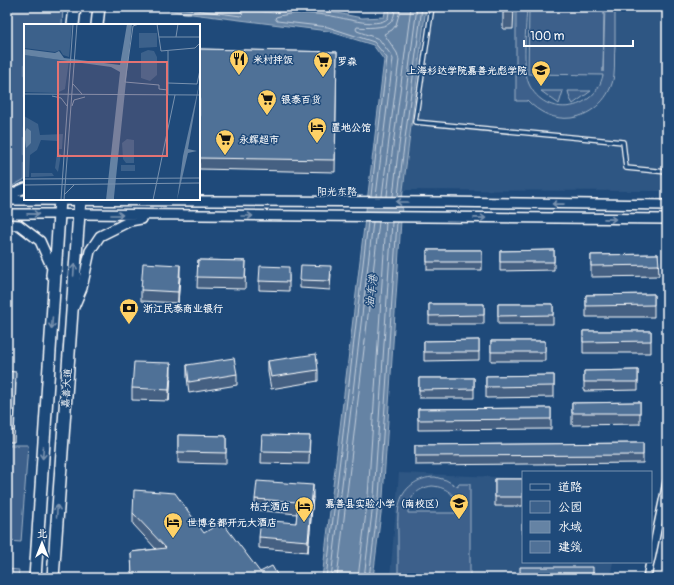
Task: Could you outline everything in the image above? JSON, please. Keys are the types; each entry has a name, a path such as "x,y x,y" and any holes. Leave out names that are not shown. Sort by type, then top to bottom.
{"main road":[{"path":"73,24 75,7"},
{"path":"97,24 99,7"},
{"path":"7,196 24,188"},
{"name":"阳光东路","path":"7,200 441,202 667,205"},
{"name":"嘉善大道","path":"35,578 60,200"},
{"name":"嘉善大道","path":"53,578 80,200"},
{"path":"158,200 164,201"},
{"path":"7,214 59,214"},
{"path":"78,214 667,220"},
{"path":"71,314 82,288 90,251 100,236 130,221 163,215"},
{"path":"7,224 19,225 40,241 52,268 50,288 54,294"}],"street":[{"path":"59,214 78,214"},
{"path":"652,554 667,482"},
{"path":"647,578 650,563"}],"lane":[{"path":"432,7 415,122 623,142 626,168 667,172"}],"shaded area":[{"name":"上海杉达学院嘉善光彪学院","path":"426,7 667,7 667,191 403,190"},
{"name":"嘉善县实验小学（南校区）","path":"399,473 522,478 522,563 613,563 610,578 390,578"}],"green space":[{"path":"7,7 63,7 62,24 24,24 24,180 7,189"},
{"path":"516,7 527,7 525,58 529,84 536,95 546,103 557,106 569,106 580,103 590,97 598,87 603,75 528,74 529,7 604,7 603,72 605,7 615,7 614,75 609,91 600,104 587,113 579,116 559,118 542,112 527,100 516,101"},
{"path":"541,91 563,91 559,104"},
{"path":"568,91 591,91 573,104"},
{"path":"7,445 28,445 21,542 7,541"},
{"path":"435,477 446,480 458,487 458,484 470,484 470,578 398,578 398,510 401,500 407,489 417,481","holes":["427,487 443,488 451,494 457,502 458,513 408,513 408,508 412,498 418,491"]},
{"path":"7,569 19,570 18,578 7,578"}],"water":[{"name":"油车港","path":"153,7 233,7 273,13 288,9 327,11 362,18 384,17 386,7 426,7 403,190 383,497 373,578 322,578 384,60 373,45 328,31 184,13"}],"building":[{"path":"7,7 9,7 7,30"},
{"path":"503,7 514,7 513,12 503,12"},
{"name":"银泰百货","path":"200,49 337,52 335,160 200,158"},
{"path":"427,250 482,250 482,262 427,262"},
{"path":"554,250 554,262 500,262 500,251"},
{"path":"658,254 659,265 591,266 591,255"},
{"path":"198,260 246,261 245,278 197,277"},
{"path":"143,263 180,265 178,292 141,290"},
{"path":"301,265 331,266 330,281 300,280"},
{"path":"260,266 289,267 289,282 259,281"},
{"path":"654,294 654,305 586,306 586,295"},
{"path":"429,304 484,304 484,315 429,316"},
{"path":"498,304 553,304 553,315 498,316"},
{"path":"583,331 651,331 651,341 583,342"},
{"path":"479,340 479,352 424,352 424,341"},
{"path":"491,341 545,341 545,352 491,352"},
{"path":"316,354 318,370 271,377 268,361"},
{"path":"234,358 237,374 189,382 187,365"},
{"path":"134,362 171,363 169,390 132,388"},
{"path":"638,370 638,382 584,382 584,371"},
{"path":"7,371 16,372 14,431 7,430"},
{"path":"554,375 554,386 486,387 486,376"},
{"path":"419,378 474,378 474,389 419,390"},
{"path":"640,402 640,413 572,413 572,403"},
{"path":"551,408 551,419 418,420 418,409"},
{"path":"178,435 226,436 226,453 178,452"},
{"path":"262,435 310,436 309,452 261,451"},
{"path":"643,443 643,455 415,456 415,445"},
{"path":"495,479 522,479 522,497 495,497"},
{"path":"257,481 313,485 308,541 259,537 261,520 296,523 298,502 255,499"},
{"name":"世博名都开元大酒店","path":"134,490 175,493 204,533 222,522 260,572 272,566 279,578 132,578 131,552 166,548 133,513"},
{"path":"520,567 593,567 593,578 520,578"}],"place":[{"name":"米村拌饭","path":"239,76"},
{"name":"罗森","path":"323,78"},
{"name":"上海杉达学院嘉善光彪学院","path":"541,87"},
{"name":"银泰百货","path":"267,116"},
{"name":"置地公馆","path":"317,144"},
{"name":"永辉超市","path":"225,156"},
{"name":"浙江民泰商业银行","path":"129,325"},
{"name":"嘉善县实验小学（南校区）","path":"459,520"},
{"name":"桔子酒店","path":"304,523"},
{"name":"世博名都开元大酒店","path":"173,539"}]}
